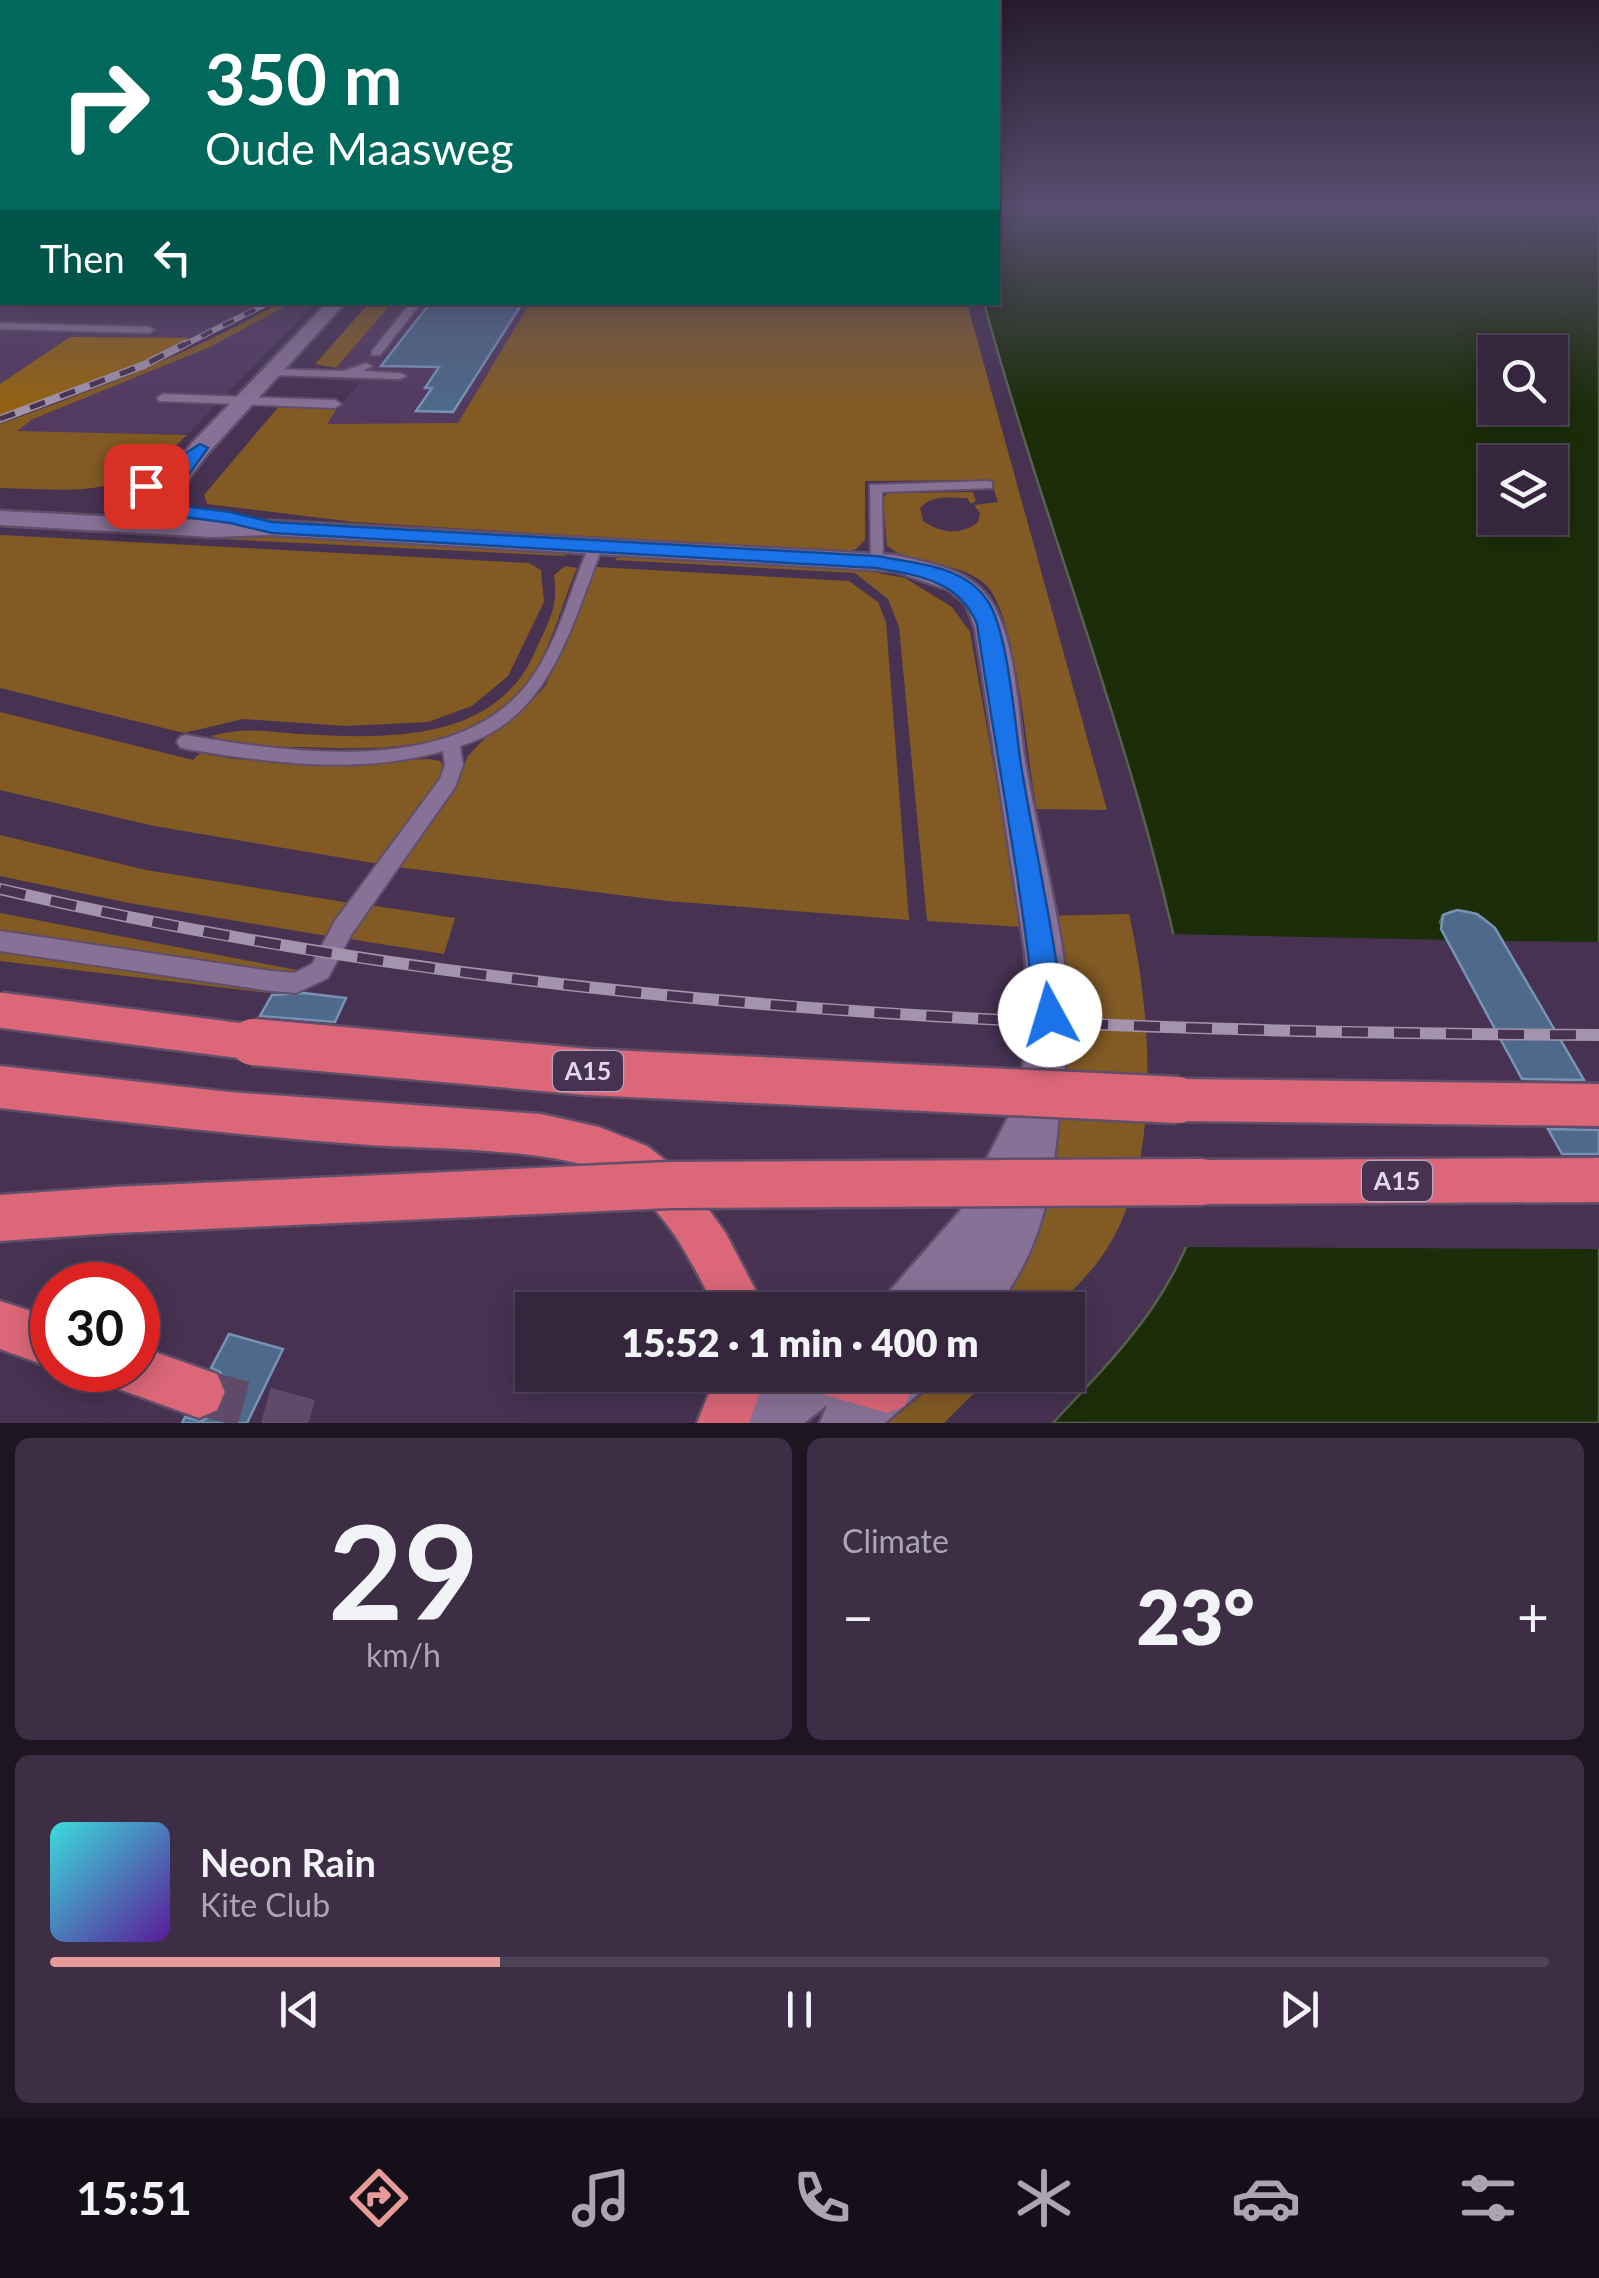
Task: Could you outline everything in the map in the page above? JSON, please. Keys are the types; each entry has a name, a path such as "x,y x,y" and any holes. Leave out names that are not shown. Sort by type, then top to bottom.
{"highway":[{"name":"A15","path":"0,1010 374,1053 627,1075 904,1091 1178,1100 1599,1105"},
{"path":"0,1088 229,1113 541,1136 591,1146 629,1160 650,1174 714,1256 733,1292"},
{"name":"A15","path":"0,1218 353,1197 668,1185 1599,1180"},
{"path":"0,1325 30,1335"},
{"path":"160,1379 199,1392"},
{"path":"723,1423 735,1392"}],"street":[{"path":"155,508 200,448 335,305"},
{"path":"123,515 168,467 200,448"},
{"path":"0,498 213,530 272,528 876,562 938,573 978,601 988,624 1011,779 1040,924 1050,1015 1031,1184 1006,1254 977,1292"},
{"path":"0,518 123,515 155,508 230,517 272,528"},
{"path":"920,1292 976,1227 1040,1091"},
{"path":"761,1423 803,1392"},
{"path":"846,1423 882,1392"}],"lane":[{"path":"376,353 415,305"},
{"path":"0,326 149,330"},
{"path":"346,374 366,366"},
{"path":"271,372 400,376"},
{"path":"164,398 335,404"},
{"path":"876,562 875,488 987,485"},
{"path":"186,742 252,752 327,756 392,754 451,744 496,721 532,690 547,665 596,546"},
{"path":"0,941 272,981 308,979 320,971 343,928 441,795 454,765 451,744"}],"shaded area":[{"path":"1000,275 1599,275 1599,1106 1495,928 1464,911 1443,915 1440,922 1599,1224 1599,1423 1053,1423 1085,1392 1163,1291 1194,1229 1208,1176 1204,1098 1177,949 1127,763 985,305 1000,305"},
{"path":"0,305 259,305 159,356 0,415"},
{"path":"275,305 288,305 210,347 33,419 17,431 187,435 142,471 101,487 0,488 0,424 107,384"},
{"path":"288,305 313,305 187,435 15,432 33,419 252,325"},
{"path":"367,305 390,305 336,368 315,364"},
{"path":"390,305 529,305 458,424 325,424 360,382 326,380"},
{"path":"529,305 968,305 1107,810 1037,809 1013,657 997,602 975,577 910,558 887,546 883,499 888,492 973,492 976,501 971,504 967,498 941,498 920,508 923,521 943,530 958,531 978,522 980,513 974,505 998,502 991,480 865,481 865,540 856,549 844,552 354,522 207,504 204,495 280,405 338,407 327,424 458,423"},
{"path":"70,337 199,338 0,415 0,384"},
{"path":"165,531 562,553 566,556 160,536"},
{"path":"0,535 529,563 541,570 544,602 508,676 472,706 428,722 346,726 243,719 184,733 0,688"},
{"path":"618,557 855,569 905,578 952,607 970,632 1022,927 927,921 899,627 888,599 855,573 615,560"},
{"path":"565,566 577,568 541,660 524,687 503,709 478,725 451,736 391,747 256,746 211,736 246,730 334,736 401,734 465,720 493,705 516,683 551,615 554,575"},
{"path":"596,567 849,581 878,602 886,622 909,920 667,901 397,867 454,788 468,756 546,685"},
{"path":"0,712 193,760 200,753 233,759 322,763 429,759 440,761 445,775 379,864 154,826 0,790"},
{"path":"0,835 146,870 350,903 327,936 129,903 0,876"},
{"path":"369,905 455,918 444,954 349,939"},
{"path":"0,913 302,971 286,975 0,931"},
{"path":"1129,914 1147,1044 1143,1138 1135,1182 1121,1223 1084,1279 1071,1292 1007,1292 1026,1262 1043,1174 1040,916"},
{"path":"0,952 266,991 268,993 0,961"},
{"path":"925,1392 975,1392 944,1423 888,1423"}],"pier":[{"path":"1170,934 1452,940 1599,1213 1599,1249 1182,1247 1201,1188 1202,1114"},
{"path":"1497,941 1599,942 1599,1111 1595,1108"}],"building":[{"path":"429,305 521,305 453,412 416,411 432,388 425,388 439,367 381,366"},
{"path":"1457,910 1477,914 1495,928 1584,1080 1522,1079 1441,929 1443,915"},
{"path":"304,993 346,998 335,1022 260,1016 272,995"},
{"path":"1548,1129 1599,1130 1599,1154 1562,1154"},
{"path":"229,1334 283,1349 247,1423 182,1423 185,1417 201,1421 220,1412 228,1390 220,1372 211,1368"}],"tunnel":[{"path":"199,1392 312,1423"}],"railway":[{"path":"180,347 264,305"},
{"path":"0,419 144,365 185,344"},
{"path":"0,889 197,930 395,963 795,1007 1197,1028 1599,1035"}],"route":[{"path":"146,486 200,448 155,508 230,517 272,528 894,563 938,573 978,601 988,624 1011,779 1040,924 1050,1015"}]}
